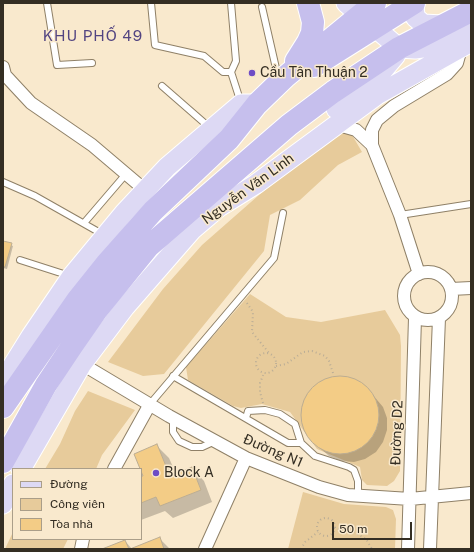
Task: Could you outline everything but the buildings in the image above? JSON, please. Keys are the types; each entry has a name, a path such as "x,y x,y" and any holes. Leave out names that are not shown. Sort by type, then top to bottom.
{"highway":[{"path":"282,80 308,42 312,33 313,22 308,3"},
{"name":"Nguyễn Văn Linh","path":"3,407 52,334 106,264 153,211 229,138 249,104 282,80 319,65 370,11 414,3"},
{"name":"Nguyễn Văn Linh","path":"3,462 22,426 63,359 97,310 148,247 265,145 333,92 399,48 443,25 468,32"}],"main road":[{"name":"Nguyễn Văn Linh","path":"414,3 415,17 423,24 443,25"},
{"path":"370,11 399,48 415,49 429,47 468,32"},
{"name":"Nguyễn Văn Linh","path":"22,468 82,364 125,307 192,230 219,207 256,184 335,124 468,32"},
{"name":"Nguyễn Văn Linh","path":"265,145 291,144 381,73 392,61 399,48"},
{"name":"Nguyễn Văn Linh","path":"7,371 71,277 105,235 145,190 168,167 212,129 249,104"},
{"path":"219,207 226,193 291,144 315,140"},
{"path":"3,504 12,486"}],"street":[{"path":"419,274 400,214 372,145 372,130 377,120 394,106 447,74 457,63 468,32"},
{"path":"4,72 31,103 92,145 145,190"},
{"path":"335,124 356,130 372,145"},
{"path":"425,272 436,273 446,280 451,289 452,300 450,306 439,318 427,321 415,318 407,309 403,298 405,286 409,280 425,272"},
{"path":"451,289 471,288"},
{"name":"Đường D2","path":"408,549 415,318"},
{"path":"430,549 439,318"},
{"name":"Đường N1","path":"82,364 173,418 246,458 319,487 348,495 410,499 433,498 471,492"},
{"path":"115,468 150,404"},
{"path":"205,549 246,458"}],"lane":[{"path":"47,3 57,65 92,63"},
{"path":"151,3 155,45 204,56 223,72 231,72"},
{"path":"231,3 236,61 231,72"},
{"path":"262,7 282,80"},
{"path":"231,72 249,104"},
{"path":"162,86 212,129"},
{"path":"84,223 126,174"},
{"path":"3,182 35,196 105,235"},
{"path":"400,214 471,204"},
{"path":"150,404 274,258 283,213"},
{"path":"20,260 71,277"},
{"path":"174,376 288,443 301,443"},
{"path":"246,418 248,411 268,411 280,414 295,424 301,443 315,456 354,470 358,481 358,496"},
{"path":"173,418 173,432 179,441 192,447 202,447 215,441"}],"path":[{"path":"241,297 253,312 252,332 269,353 275,357 276,366"},
{"path":"269,353 262,354 256,361 256,367 264,373 271,372 276,366 286,364 303,352 312,351 325,356 329,361 333,373"},
{"path":"264,373 260,383 260,392 261,399 268,411"},
{"path":"326,518 331,520 334,528 332,533 327,536 318,532 318,522 326,518"},
{"path":"334,528 354,532 366,539 372,549"},
{"path":"301,549 305,542 318,532"}],"green space":[{"path":"345,123 362,152 338,165 300,200 270,215 264,251 164,374 143,376 108,362 163,289 202,245 308,152"},
{"path":"250,294 286,317 321,322 385,310 400,335 401,346 400,471 394,481 387,486 367,485 362,480 360,467 317,449 290,412 262,404 241,408 233,406 188,380 186,367"},
{"path":"88,391 135,410 102,455 96,468 46,468 60,444 75,411"},
{"path":"303,492 344,504 386,507 393,510 396,519 395,549 288,549"},
{"path":"12,534 12,540 68,540 63,549 5,549"}],"place":[{"name":"Cầu Tân Thuận 2","path":"252,73"},
{"name":"Block A","path":"156,473"}],"district":[{"name":"KHU PHỐ 49","path":"93,36"}]}
